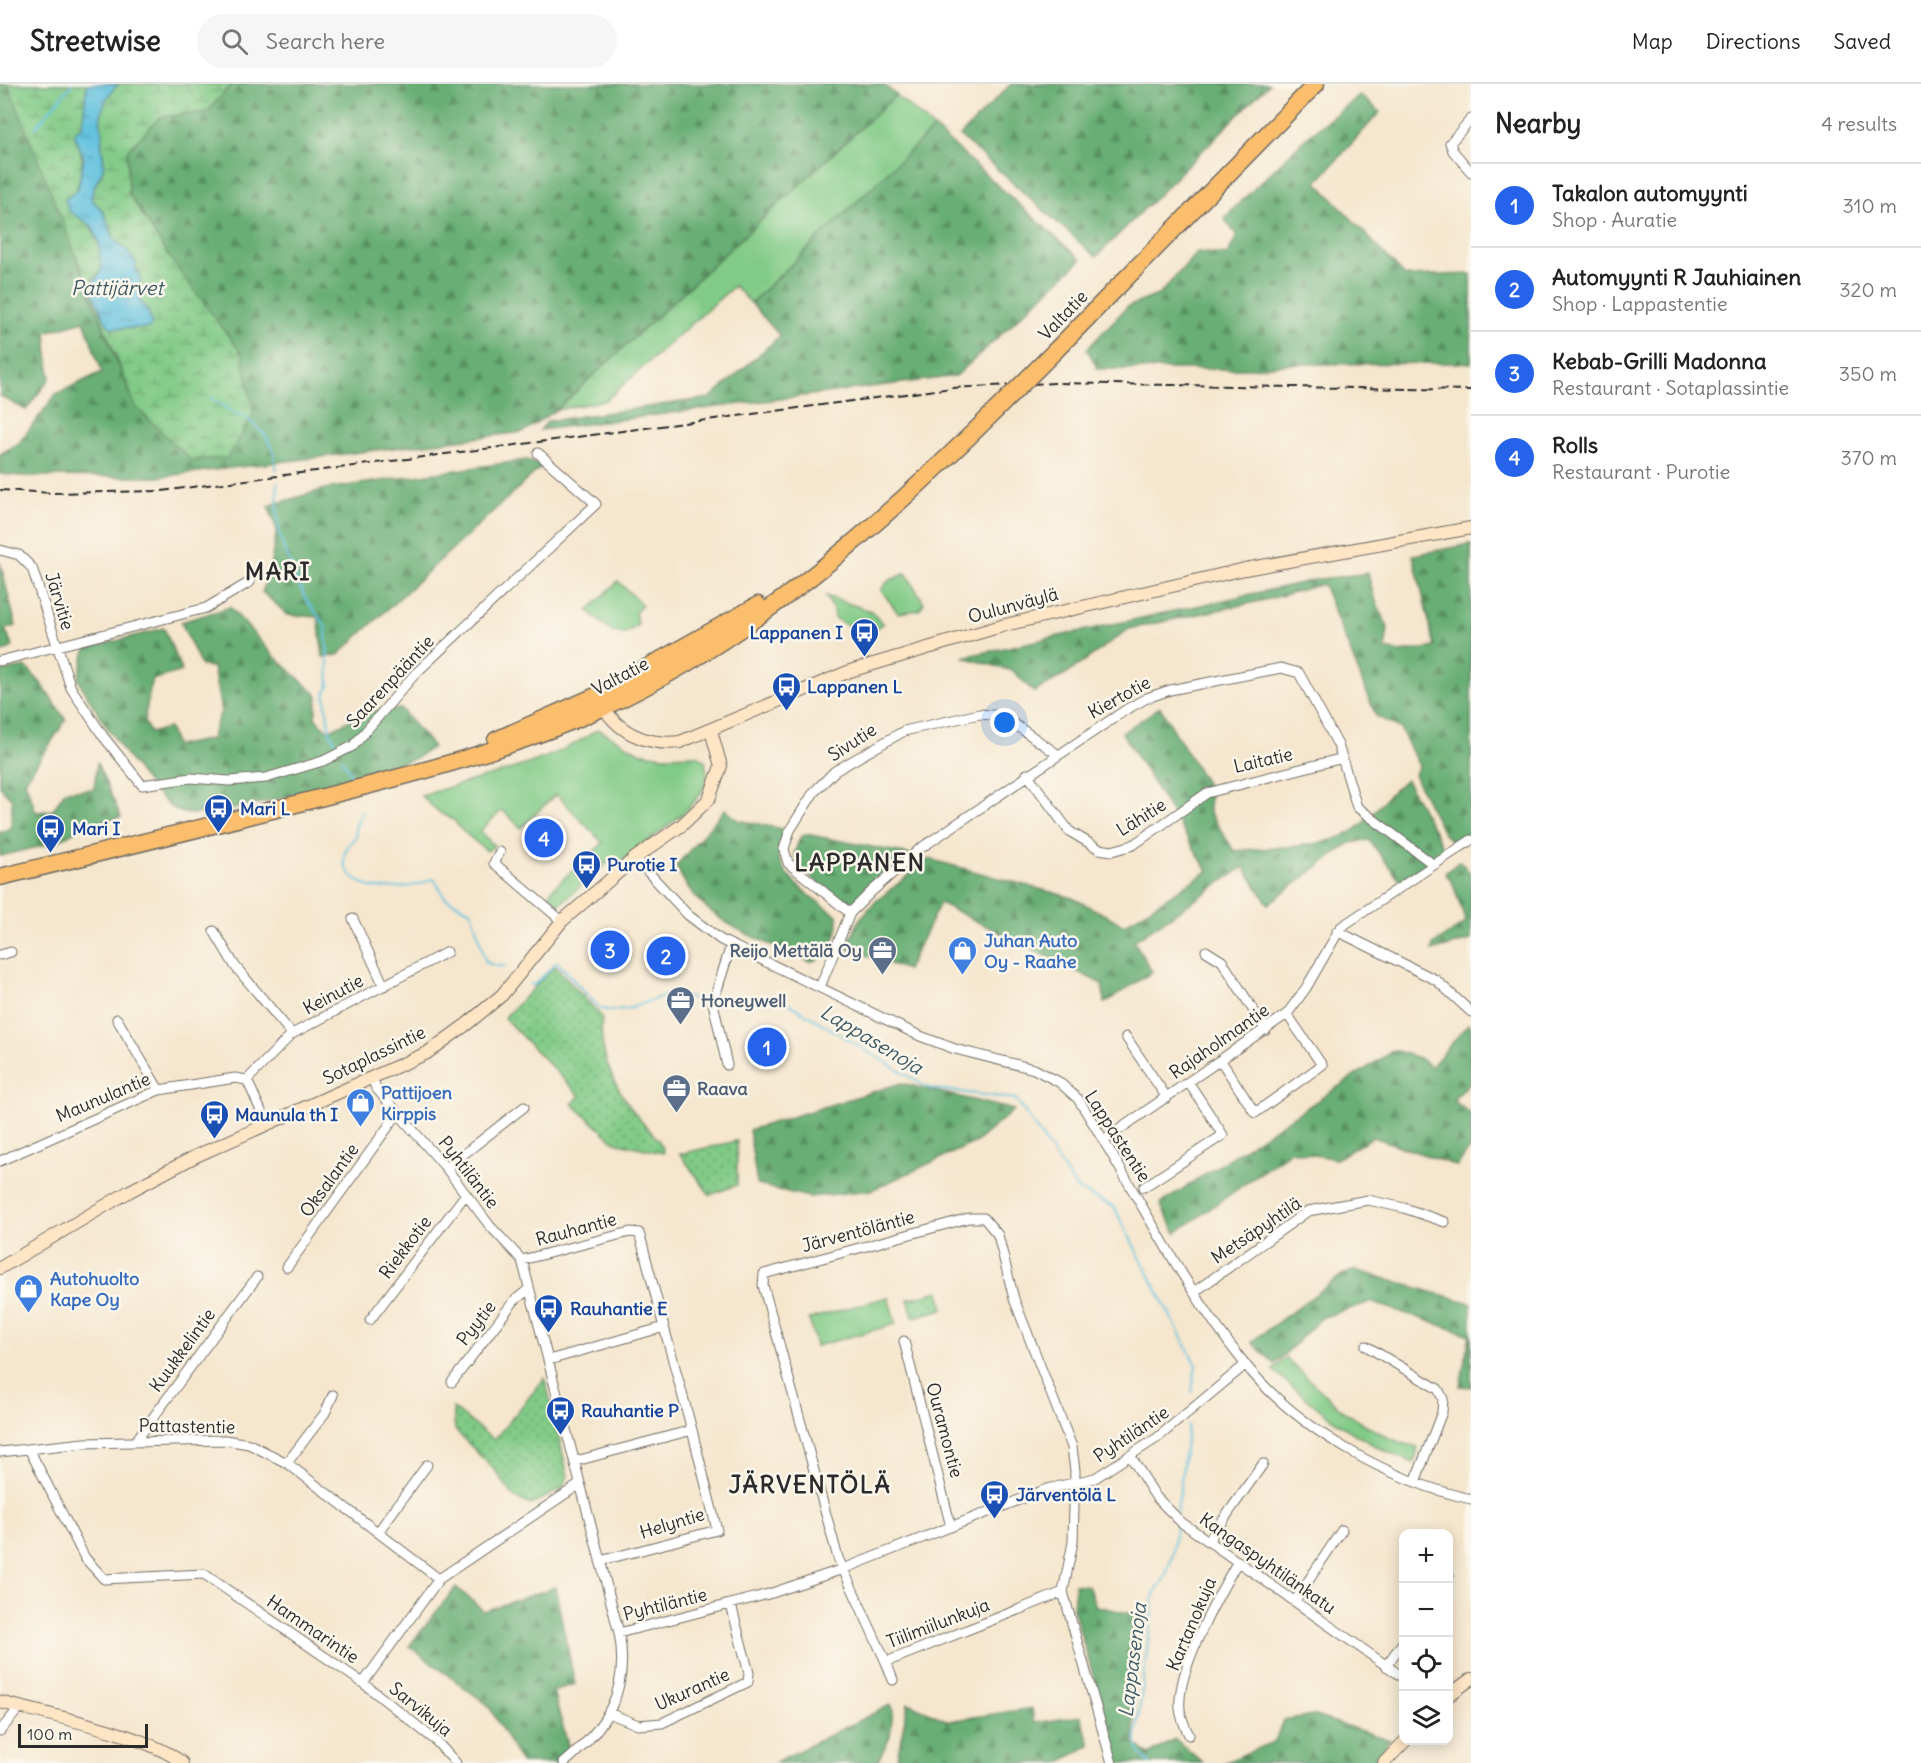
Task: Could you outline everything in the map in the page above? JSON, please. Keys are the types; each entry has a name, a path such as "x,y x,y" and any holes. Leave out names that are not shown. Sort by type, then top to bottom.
{"highway":[{"name":"Valtatie","path":"0,877 406,776 521,742 601,701 682,665 745,626 804,584 927,478 1055,351 1316,84"}],"street":[{"path":"1471,119 1450,143 1453,151 1471,172"},
{"name":"Saarenpääntie","path":"57,646 77,698 142,785 191,778 229,781 266,778 323,761 353,746 414,674 596,504 538,453"},
{"name":"Oulunväylä","path":"601,701 626,731 652,743 680,742 850,671 1005,625 1245,569 1471,528"},
{"name":"Järvitie","path":"0,550 19,555 32,568 57,646"},
{"path":"0,661 206,608 250,582"},
{"name":"Kiertotie","path":"819,987 850,913 921,848 1057,754 1157,693 1281,669 1299,674 1334,735 1357,807 1434,865"},
{"name":"Sivutie","path":"850,913 788,863 784,849 790,830 814,792 835,771 904,731 979,714 1003,716 1057,754"},
{"name":"Sotaplassintie","path":"0,1268 130,1191 196,1156 427,1053 476,1017 502,995 562,921 635,858 682,825 709,799 721,766 711,731"},
{"name":"Laitatie","path":"1194,801 1223,786 1343,758"},
{"name":"Lähitie","path":"1027,774 1069,831 1099,849 1112,851 1133,845 1194,801"},
{"name":"Rajaholmantie","path":"1104,1140 1287,1014 1306,988 1337,932 1346,922 1471,840"},
{"path":"500,852 494,863 562,921"},
{"name":"Lappastentie","path":"635,858 688,915 731,945 929,1039 955,1049 1034,1069 1059,1082 1078,1099 1194,1292 1245,1365 1281,1400 1314,1427 1361,1456 1415,1482 1471,1499"},
{"path":"353,919 384,986"},
{"path":"214,931 235,966 292,1034"},
{"path":"1337,932 1436,980 1471,1012"},
{"path":"727,1065 713,1003 731,945"},
{"path":"1206,951 1222,961 1266,1030"},
{"path":"0,956 11,952"},
{"name":"Keinutie","path":"248,1080 292,1034 447,952"},
{"path":"1221,1061 1255,1113 1322,1065 1287,1014"},
{"path":"117,1019 159,1090"},
{"path":"1126,1037 1167,1098"},
{"name":"Maunulantie","path":"0,1161 159,1090 235,1078 248,1080"},
{"name":"Pyhtiläntie","path":"372,1078 376,1088 446,1168 490,1226 522,1260 619,1633 731,1605 843,1569 1047,1489 1095,1478 1131,1457 1232,1379 1245,1365"},
{"path":"248,1080 267,1124"},
{"path":"1144,1187 1223,1135 1189,1083"},
{"path":"446,1168 524,1107"},
{"name":"Oksalantie","path":"287,1267 398,1113"},
{"name":"Riekkotie","path":"370,1320 466,1194"},
{"name":"Metsäpyhtilä","path":"1194,1292 1308,1211 1368,1200 1404,1208 1445,1222"},
{"name":"Järventöläntie","path":"843,1569 764,1285 764,1274 969,1218 984,1218 998,1235 1014,1299 1072,1447 1075,1483"},
{"name":"Rauhantie","path":"522,1260 630,1232 639,1233 664,1327"},
{"name":"Kuukkelintie","path":"135,1442 257,1277"},
{"name":"Pyytie","path":"452,1382 514,1301 529,1288"},
{"path":"549,1360 664,1327 692,1430 576,1461"},
{"name":"Ouramontie","path":"904,1341 951,1527"},
{"path":"1366,1346 1438,1389 1443,1400 1442,1412 1415,1482"},
{"path":"286,1464 325,1413 333,1395"},
{"name":"Helyntie","path":"600,1561 717,1530 692,1430"},
{"name":"Pattastentie","path":"0,1452 84,1443 225,1440 249,1444 286,1464 439,1580"},
{"name":"Hammarintie","path":"29,1449 85,1557 104,1579 204,1574 363,1683 439,1580 580,1484"},
{"name":"Kangaspyhtilänkatu","path":"1131,1457 1156,1497 1181,1522 1399,1675"},
{"path":"1209,1540 1263,1464"},
{"path":"378,1532 427,1465"},
{"path":"1075,1483 1073,1542 1063,1592 1112,1763"},
{"path":"1295,1601 1342,1530"},
{"name":"Kartanokuja","path":"1189,1735 1179,1707 1186,1671 1215,1600 1238,1561"},
{"name":"Tiilimiilunkuja","path":"843,1569 886,1662 1063,1592"},
{"name":"Ukurantie","path":"609,1713 638,1725 662,1723 748,1682 749,1673 731,1605"},
{"path":"564,1763 594,1735 609,1713 621,1678 622,1651 619,1633"},
{"path":"1386,1666 1399,1648"},
{"path":"886,1662 893,1680"},
{"path":"1453,1693 1471,1679"},
{"name":"Sarvikuja","path":"363,1683 435,1740 456,1763"},
{"path":"0,1702 139,1740 175,1756 182,1763"},
{"path":"0,1731 21,1707"},
{"path":"1384,1763 1401,1745"}],"green space":[{"path":"0,84 8,84 136,407 168,255 128,194 127,151 160,117 207,112 232,84 883,84 896,95 556,410 523,432 158,477 22,476 0,474 0,454 19,443 56,394 102,372 84,321 46,332 50,378 26,410 0,396"},
{"path":"8,84 87,84 82,128 75,137 82,156 81,174 69,211 86,221 96,235 101,271 93,279 96,299 104,318 112,328 148,328 148,311 140,301 140,275 127,250 115,241 103,211 92,200 93,191 104,164 101,113 110,93 119,84 232,84 207,112 160,117 127,151 129,194 168,255 242,354 254,414 227,458 191,460 136,407"},
{"path":"1011,84 1269,84 1096,257 960,136"},
{"path":"896,95 934,128 751,303 734,286 606,400 556,410"},
{"path":"1360,95 1380,112 1317,182 1405,276 1471,274 1471,363 1289,364 1244,369 1098,369 1087,349 1127,307 1160,294 1197,252 1227,255 1237,236 1224,218 1308,136"},
{"path":"934,128 1081,260 956,376 540,430 548,421 710,398 780,336 751,303"},
{"path":"526,460 543,465 338,655 323,657 318,617 288,615 262,592 270,568 277,530 268,506 325,489"},
{"path":"1471,544 1471,836 1457,846 1443,833 1414,775 1419,766 1400,728 1376,716 1323,584 1265,600 1129,629 1069,672 1034,692 1013,671 963,657 1320,579 1368,573 1373,594 1388,628 1385,649 1400,652 1435,647 1413,555"},
{"path":"0,562 16,626 5,629 13,647 0,653"},
{"path":"906,573 924,603 919,610 898,613 881,590 888,581"},
{"path":"618,581 642,605 635,613 638,625 624,634 612,632 588,611"},
{"path":"826,596 871,611 883,624 877,628 867,624 850,626 842,623 834,618 834,612"},
{"path":"230,607 273,655 318,696 315,718 328,731 369,711 401,709 433,747 414,759 258,804 198,814 180,812 168,804 139,773 78,679 86,649 164,628 182,671 152,680 144,721 150,733 169,728 176,746 211,739 221,711 213,667 201,666 181,622"},
{"path":"26,667 40,682 66,720 25,781 36,812 53,810 65,791 94,789 97,763 121,817 85,825 55,843 0,856 0,832 11,828 12,799 0,787 0,671"},
{"path":"1160,707 1210,790 1209,812 1234,851 1314,844 1344,836 1363,823 1392,791 1406,780 1445,851 1401,882 1369,840 1350,843 1268,904 1244,867 1134,941 1152,972 1105,1003 1102,984 940,903 907,970 846,948 860,919 875,902 929,859 1073,898 1124,925 1208,871 1122,733"},
{"path":"598,729 639,752 663,756 697,755 705,761 706,781 694,802 673,822 614,867 608,862 559,905 549,896 552,889 603,843 556,794 521,828 502,810 480,831 494,846 487,851 465,833 455,821 440,813 421,796 535,761 578,742"},
{"path":"725,809 738,820 788,830 779,847 782,867 798,886 837,915 837,929 832,944 817,960 810,962 729,924 701,903 684,881 676,866"},
{"path":"805,834 909,854 852,905 818,883 798,862 794,854 800,838"},
{"path":"1460,861 1471,874 1471,940 1432,951 1433,945 1466,922 1453,884 1445,873"},
{"path":"555,966 602,1017 603,1047 611,1074 625,1100 659,1141 663,1153 615,1142 572,1104 580,1096 504,1018"},
{"path":"1468,1024 1471,1027 1471,1082 1453,1100 1471,1114 1471,1147 1457,1166 1373,1137 1336,1159 1291,1151 1176,1233 1160,1204 1394,1050 1419,1058 1431,1067"},
{"path":"901,1083 1014,1110 976,1142 872,1190 809,1197 757,1185 749,1130"},
{"path":"737,1141 737,1185 710,1195 680,1154"},
{"path":"1355,1270 1471,1303 1471,1387 1460,1386 1470,1335 1371,1302 1321,1318 1275,1364 1251,1342 1342,1275"},
{"path":"939,1291 944,1309 913,1317 908,1299"},
{"path":"888,1297 896,1324 816,1346 809,1319"},
{"path":"1286,1358 1345,1413 1389,1438 1418,1448 1414,1463 1356,1435 1306,1398 1273,1370"},
{"path":"545,1378 568,1476 563,1488 531,1505 515,1498 495,1471 455,1430 453,1408 494,1440"},
{"path":"1075,1584 1088,1586 1096,1606 1133,1614 1134,1742 1149,1755 1175,1739 1203,1763 1119,1763 1073,1608"},
{"path":"456,1587 484,1611 555,1587 575,1684 553,1691 570,1752 557,1763 521,1763 488,1705 409,1646"},
{"path":"908,1703 948,1721 1032,1708 1034,1723 1081,1716 1090,1745 1059,1763 896,1763"},
{"path":"890,1705 893,1709 890,1736 877,1763 774,1763"},
{"path":"1312,1715 1390,1740 1372,1763 1224,1763 1275,1741 1283,1720"}],"water":[{"name":"Pattijärvet","path":"87,84 119,84 101,113 104,164 93,191 92,200 103,211 115,241 127,250 136,263 136,270 140,274 140,301 148,311 152,325 148,328 112,328 107,324 90,287 101,271 99,242 92,226 69,211 65,200 78,189 84,158 75,137 76,130 82,128"}],"waterway":[{"path":"35,128 72,84"},
{"path":"211,398 232,412 246,417 265,435 273,449 277,471"},
{"path":"277,483 278,527 283,546 305,598 326,627 329,685 325,695 326,705 330,733 338,746"},
{"path":"342,759 353,778"},
{"path":"362,811 355,828 356,837 349,844 344,858 348,871 359,882 382,888 410,886 431,879 435,880 445,898 471,911 486,962 495,966 505,966"},
{"name":"Lappasenoja","path":"530,984 534,985 557,962 598,1007 609,1011 631,1008 660,997 706,998"},
{"name":"Lappasenoja","path":"723,999 783,1000 928,1088 1016,1099 1077,1189 1114,1207 1196,1365 1192,1392"},
{"name":"Lappasenoja","path":"1177,1513 1188,1425"},
{"name":"Lappasenoja","path":"1150,1763 1139,1752 1136,1737 1154,1594 1168,1570 1176,1525"}],"railway":[{"path":"0,490 53,493 162,491 952,388 1054,383 1471,390"}],"place":[{"name":"Lappanen I","path":"864,658"},
{"name":"Lappanen L","path":"786,712"},
{"name":"Mari L","path":"219,834"},
{"name":"Rolls","path":"544,838"},
{"name":"Mari I","path":"51,854"},
{"name":"Purotie I","path":"586,890"},
{"name":"Kebab-Grilli Madonna","path":"610,950"},
{"name":"Automyynti R Jauhiainen","path":"666,956"},
{"name":"Reijo Mettälä Oy","path":"883,976"},
{"name":"Juhan Auto Oy - Raahe","path":"963,976"},
{"name":"Honeywell","path":"680,1026"},
{"name":"Takalon automyynti","path":"767,1047"},
{"name":"Raava","path":"676,1114"},
{"name":"Pattijoen Kirppis","path":"360,1128"},
{"name":"Maunula th I","path":"214,1140"},
{"name":"Autohuolto Kape Oy","path":"29,1314"},
{"name":"Rauhantie E","path":"549,1334"},
{"name":"Rauhantie P","path":"560,1436"},
{"name":"Järventölä L","path":"995,1520"}],"district":[{"name":"MARI","path":"278,571"},
{"name":"LAPPANEN","path":"860,862"},
{"name":"JÄRVENTÖLÄ","path":"810,1484"}]}
